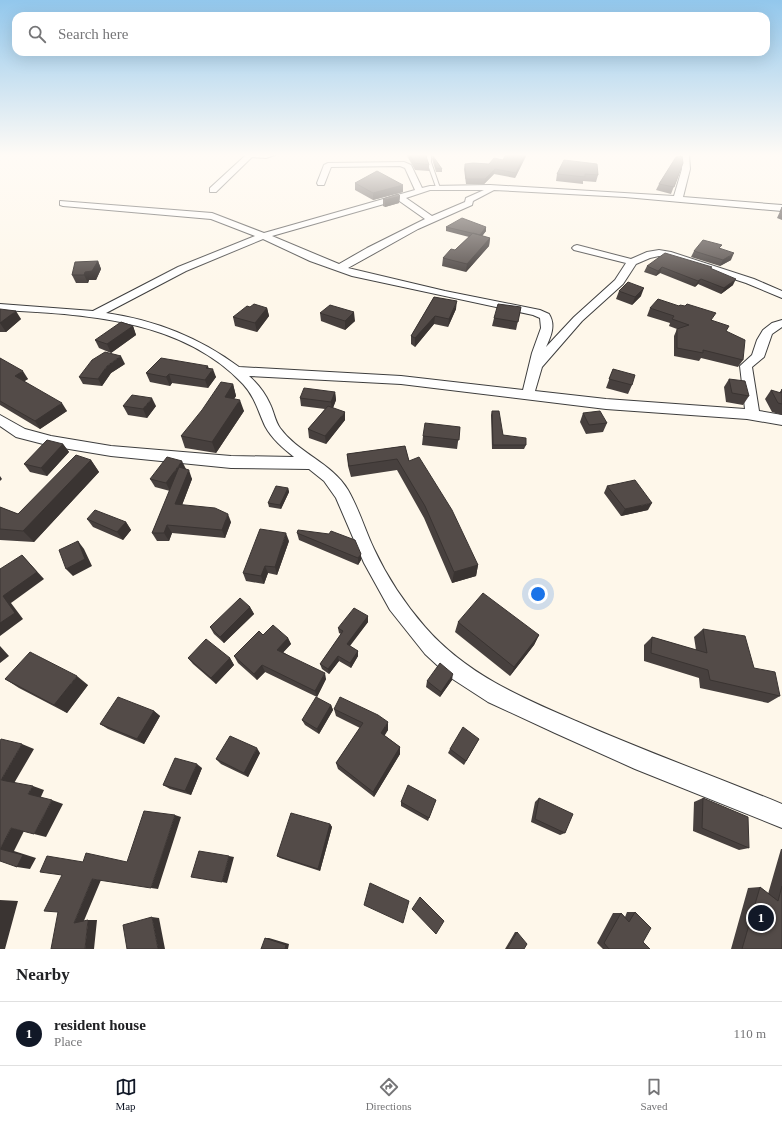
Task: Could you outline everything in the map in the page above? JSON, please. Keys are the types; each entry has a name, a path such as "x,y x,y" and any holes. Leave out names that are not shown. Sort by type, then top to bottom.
{"street":[{"path":"96,314 182,269 228,249 264,236 390,198"},
{"path":"401,198 432,220"},
{"path":"340,268 370,250 470,202 469,200 473,198"},
{"path":"681,198 782,208"},
{"path":"63,203 212,216 264,236 314,259 371,278 521,308 542,314 548,321 548,326 536,357 536,366 528,394"},
{"path":"577,248 632,262"},
{"path":"536,366 578,319 619,282 632,262 647,255 659,253 671,254 750,281 782,295"},
{"path":"0,308 58,310 96,314 151,327 201,347 245,378 261,400 275,432 332,480 342,492 371,560 403,613 436,650 457,670 485,689 537,715 636,758 731,794 782,816"},
{"path":"753,415 746,366 758,357 763,336 773,326 782,323"},
{"path":"236,371 401,380 606,404 753,415 782,420"},
{"path":"0,420 21,432 51,442 112,451 231,462 312,463"}],"building":[{"path":"462,218 486,227 480,235 446,227"},
{"path":"473,233 490,238 467,264 443,258 451,249 455,250"},
{"path":"703,240 722,245 719,248 734,253 723,260 694,251"},
{"path":"665,253 712,267 710,268 736,279 724,288 701,279 698,281 662,267 658,271 647,266"},
{"path":"98,261 92,271 85,272 84,275 72,275 75,262"},
{"path":"628,282 644,288 635,297 619,291"},
{"path":"434,297 457,301 449,319 435,316 415,338 411,336"},
{"path":"658,299 679,306 685,306 687,304 716,313 711,320 729,326 726,331 745,340 743,360 703,350 703,353 677,348 677,329 689,325 672,319 674,316 650,308"},
{"path":"254,304 267,308 255,323 233,317 247,306 250,307"},
{"path":"498,304 521,307 518,322 494,318"},
{"path":"330,305 354,312 345,321 320,313"},
{"path":"0,309 16,311 0,323"},
{"path":"121,322 133,326 107,344 95,340"},
{"path":"105,352 121,356 107,366 98,379 79,377 92,360"},
{"path":"0,358 23,371 15,376 62,403 35,421 0,401"},
{"path":"161,358 208,366 206,368 213,369 205,380 169,374 166,377 146,373"},
{"path":"613,369 635,375 632,385 609,379"},
{"path":"729,379 745,381 749,396 732,393"},
{"path":"221,382 233,384 225,397 240,400 212,442 181,436 202,410"},
{"path":"304,388 335,392 331,402 300,398"},
{"path":"782,389 782,404 778,403 771,390 781,393"},
{"path":"132,395 152,398 143,409 123,406"},
{"path":"328,406 345,412 325,436 308,429"},
{"path":"492,411 499,411 503,435 526,438 526,445 493,445"},
{"path":"600,411 607,423 589,425 583,413"},
{"path":"425,423 460,427 459,440 423,436"},
{"path":"47,440 63,444 41,468 24,464"},
{"path":"405,446 409,461 419,457 452,510 478,565 454,572 425,506 397,459 349,466 347,454"},
{"path":"76,455 91,460 23,531 0,529 0,507 18,514"},
{"path":"167,457 182,461 166,483 150,479"},
{"path":"179,467 189,470 175,504 215,508 228,514 222,530 167,525 164,533 152,533"},
{"path":"635,480 652,503 625,509 607,486"},
{"path":"276,486 288,488 280,505 268,503"},
{"path":"95,510 126,522 117,532 87,519"},
{"path":"260,529 286,533 275,567 265,566 261,576 243,573"},
{"path":"298,530 329,534 331,531 355,540 361,554 358,558 297,533"},
{"path":"78,541 85,559 66,569 59,550"},
{"path":"22,555 37,572 3,596 15,613 0,623 0,569"},
{"path":"483,593 539,635 514,667 458,622"},
{"path":"240,598 250,607 220,637 210,627"},
{"path":"354,608 368,616 347,644 358,651 350,663 338,656 328,669 320,664 343,631 338,628"},
{"path":"273,625 288,638 277,650 325,673 315,691 262,665 254,674 234,656 259,631 263,635"},
{"path":"703,629 745,636 754,668 775,672 780,696 710,680 708,670 651,653 652,637 707,653"},
{"path":"206,639 230,658 211,678 188,658"},
{"path":"30,652 77,676 54,705 5,679"},
{"path":"440,663 453,674 441,692 427,681"},
{"path":"118,697 154,711 137,739 100,724"},
{"path":"316,697 331,705 317,729 302,720"},
{"path":"340,697 378,715 388,722 381,733 400,747 373,792 336,763 363,723 334,709"},
{"path":"463,727 479,739 466,761 450,749"},
{"path":"230,736 257,748 244,773 216,759"},
{"path":"1,739 22,744 1,780 33,786 28,794 52,800 34,834 11,828 0,849"},
{"path":"175,758 197,764 185,791 163,785"},
{"path":"408,785 436,800 429,818 401,802"},
{"path":"539,798 573,814 565,833 535,819"},
{"path":"703,798 748,817 749,848 702,828"},
{"path":"144,811 175,815 151,888 92,879 74,923 88,920 85,949 51,949 58,912 44,911 62,875 40,872 47,856 83,862 86,853 127,862"},
{"path":"291,813 330,824 318,869 277,856"},
{"path":"0,849 23,855 17,867 0,861"},
{"path":"199,851 229,856 222,882 191,877"},
{"path":"370,883 409,901 403,923 364,905"},
{"path":"782,886 782,949 742,949 760,887 778,901"},
{"path":"420,897 444,921 436,934 412,909"},
{"path":"635,912 651,928 643,942 650,949 609,949 604,943 621,913 629,922"},
{"path":"152,917 158,949 127,949 123,925"},
{"path":"517,932 527,944 524,949 507,949"},
{"path":"265,938 286,945 285,949 261,949"}],"place":[{"name":"resident house","path":"761,918"}]}
